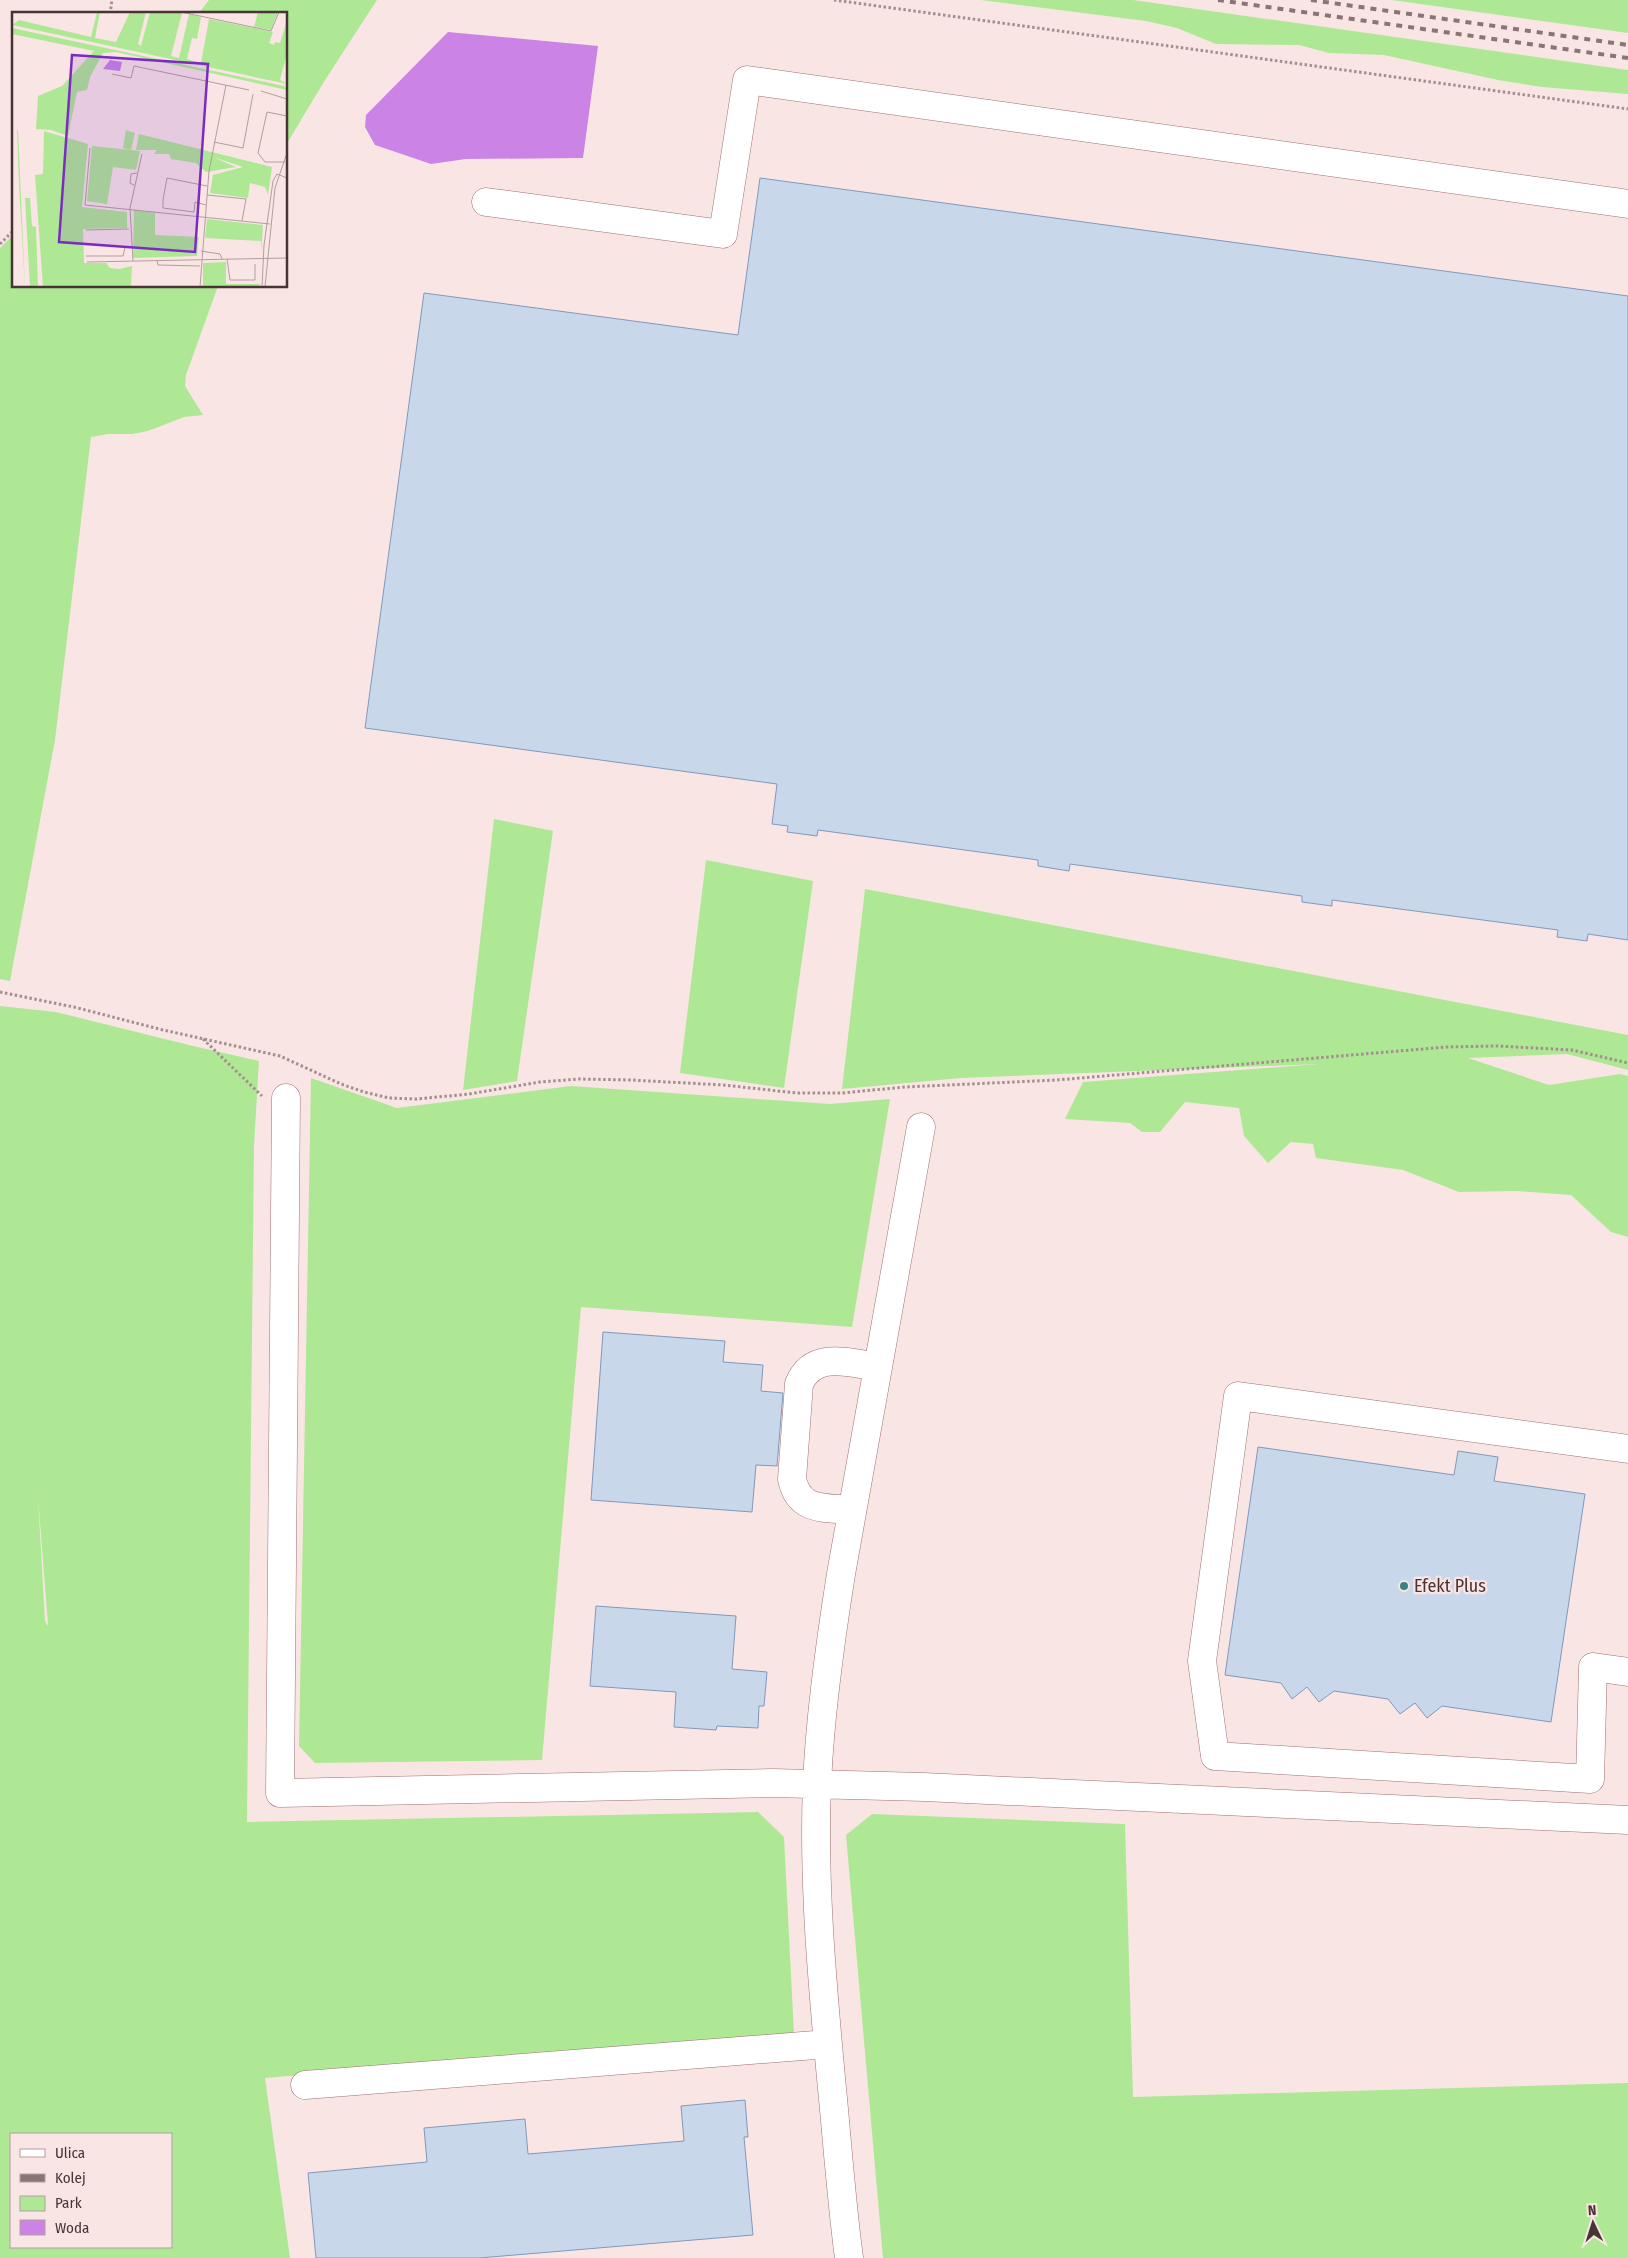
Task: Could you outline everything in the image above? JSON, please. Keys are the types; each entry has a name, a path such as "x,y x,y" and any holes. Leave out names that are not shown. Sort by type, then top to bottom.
{"street":[{"path":"486,202 724,234 747,80 1628,204"},
{"path":"286,1104 280,1793 817,1784 924,1787 1628,1820"},
{"path":"849,2258 818,1924 817,1784 831,1635 921,1127"},
{"path":"852,1510 806,1504 794,1490 792,1479 799,1384 803,1374 810,1367 820,1362 830,1361 878,1367"},
{"path":"1628,1449 1238,1396 1202,1661 1215,1756 1590,1779 1593,1667 1628,1672"},
{"path":"305,2085 828,2044"}],"path":[{"path":"834,0 1628,109"},
{"path":"0,244 12,232"},
{"path":"0,992 74,1006 280,1056 364,1092 389,1098 417,1099 468,1094 540,1082 579,1080 632,1080 723,1085 797,1093 842,1094 905,1087 1057,1080 1446,1047 1497,1046 1572,1050 1628,1063"},
{"path":"202,1038 274,1110 286,1104"}],"green space":[{"path":"209,0 377,0 288,142 288,12 200,12"},
{"path":"981,0 1133,0 1628,70 1628,94 1542,87 1498,80 1384,55 1329,53 1299,45 1216,44 1177,28 1146,21"},
{"path":"1392,0 1628,0 1628,33"},
{"path":"12,236 12,288 217,288 186,375 185,386 203,415 184,417 148,431 91,437 55,740 10,981 0,979 0,248"},
{"path":"494,819 553,831 517,1081 463,1090"},
{"path":"706,860 813,881 784,1088 680,1073"},
{"path":"865,889 1628,1035 1628,1070 1567,1054 1468,1058 1549,1085 1620,1074 1628,1076 1628,1237 1611,1232 1571,1195 1516,1191 1459,1192 1403,1170 1316,1158 1313,1144 1291,1142 1268,1163 1244,1136 1239,1108 1185,1102 1160,1132 1142,1132 1130,1123 1065,1119 1083,1082 1319,1064 961,1078 842,1089"},
{"path":"0,1006 56,1012 259,1061 254,1145 247,1822 758,1812 784,1837 794,2034 265,2078 290,2258 0,2258","holes":["38,1497 48,1625 45,1621"]},
{"path":"311,1078 397,1108 571,1086 830,1104 890,1099 852,1327 581,1307 542,1760 315,1763 299,1746"},
{"path":"872,1814 1125,1824 1133,2097 1628,2083 1628,2258 883,2258 846,1835"}],"water":[{"path":"448,32 598,46 583,158 466,159 431,164 375,145 365,127 366,115"}],"building":[{"path":"760,178 1628,296 1628,940 1588,934 1587,941 1557,937 1558,930 1332,900 1332,906 1302,902 1302,896 1070,864 1069,871 1038,866 1038,860 818,830 817,836 787,832 788,826 772,824 777,784 365,728 424,293 738,335"},
{"path":"603,1332 725,1341 723,1362 763,1365 761,1391 783,1393 777,1466 756,1465 752,1512 591,1500"},
{"name":"Efekt Plus","path":"1258,1447 1454,1475 1458,1451 1498,1457 1494,1481 1585,1494 1551,1722 1442,1706 1427,1718 1415,1703 1400,1714 1388,1699 1334,1691 1319,1702 1307,1687 1292,1699 1281,1683 1225,1675"},
{"path":"596,1606 736,1616 732,1669 767,1672 764,1706 759,1706 758,1728 717,1726 716,1730 674,1727 676,1692 590,1686"},
{"path":"745,2100 748,2137 744,2137 753,2235 479,2258 316,2258 308,2173 427,2162 424,2128 525,2119 528,2154 684,2141 681,2106"}],"railway":[{"path":"1218,0 1628,58"},
{"path":"1311,0 1628,45"}],"place":[{"name":"Efekt Plus","path":"1404,1586"}]}
